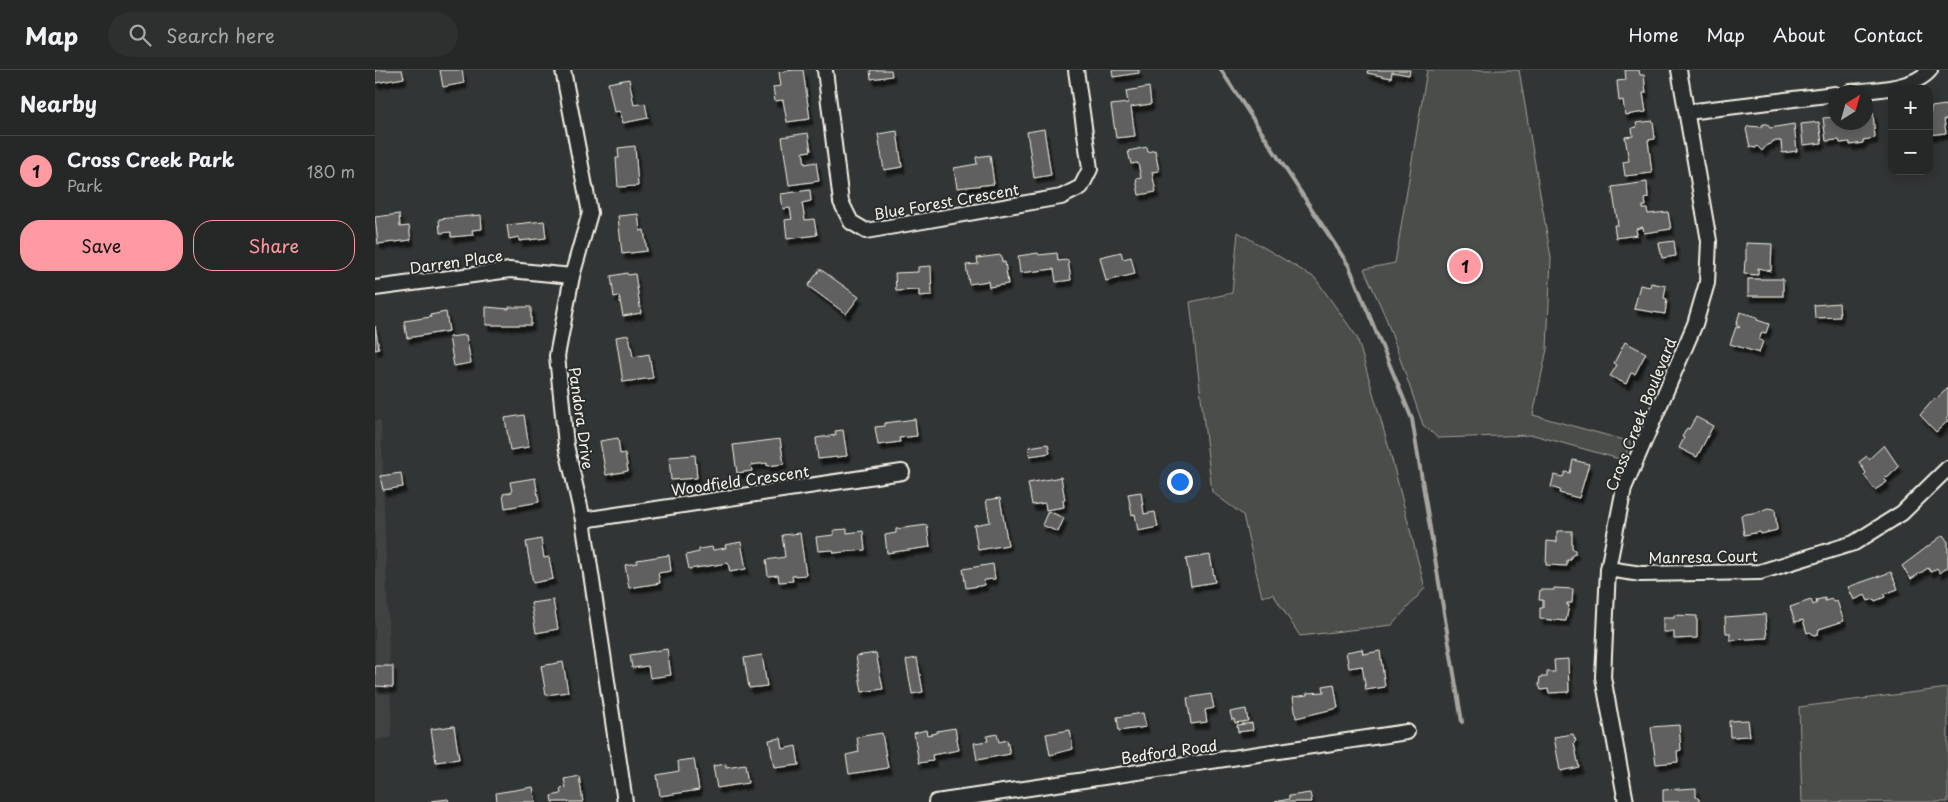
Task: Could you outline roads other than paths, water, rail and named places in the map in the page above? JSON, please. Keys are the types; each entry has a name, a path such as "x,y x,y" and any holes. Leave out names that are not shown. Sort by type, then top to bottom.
{"street":[{"name":"Pandora Drive","path":"563,70 590,213 572,276 557,356 566,445 583,520 625,802"},
{"name":"Blue Forest Crescent","path":"825,70 841,202 851,222 866,231 1061,197 1081,188 1090,170 1076,70"},
{"name":"Cross Creek Boulevard","path":"1626,802 1603,677 1608,569 1624,488 1695,324 1707,283 1709,241 1679,70"},
{"path":"1873,89 1894,87 1925,76 1930,70"},
{"path":"1687,112 1828,95"},
{"name":"Darren Place","path":"375,288 510,270 572,276"},
{"name":"Manresa Court","path":"1608,569 1641,574 1760,572 1855,543 1902,513 1948,468"},
{"name":"Woodfield Crescent","path":"583,520 902,472"},
{"name":"Bedford Road","path":"936,802 1019,796 1407,732"}],"waterway":[{"path":"1221,70 1349,266 1412,419 1462,722"}],"place":[{"name":"Cross Creek Park","path":"1465,266"}]}
